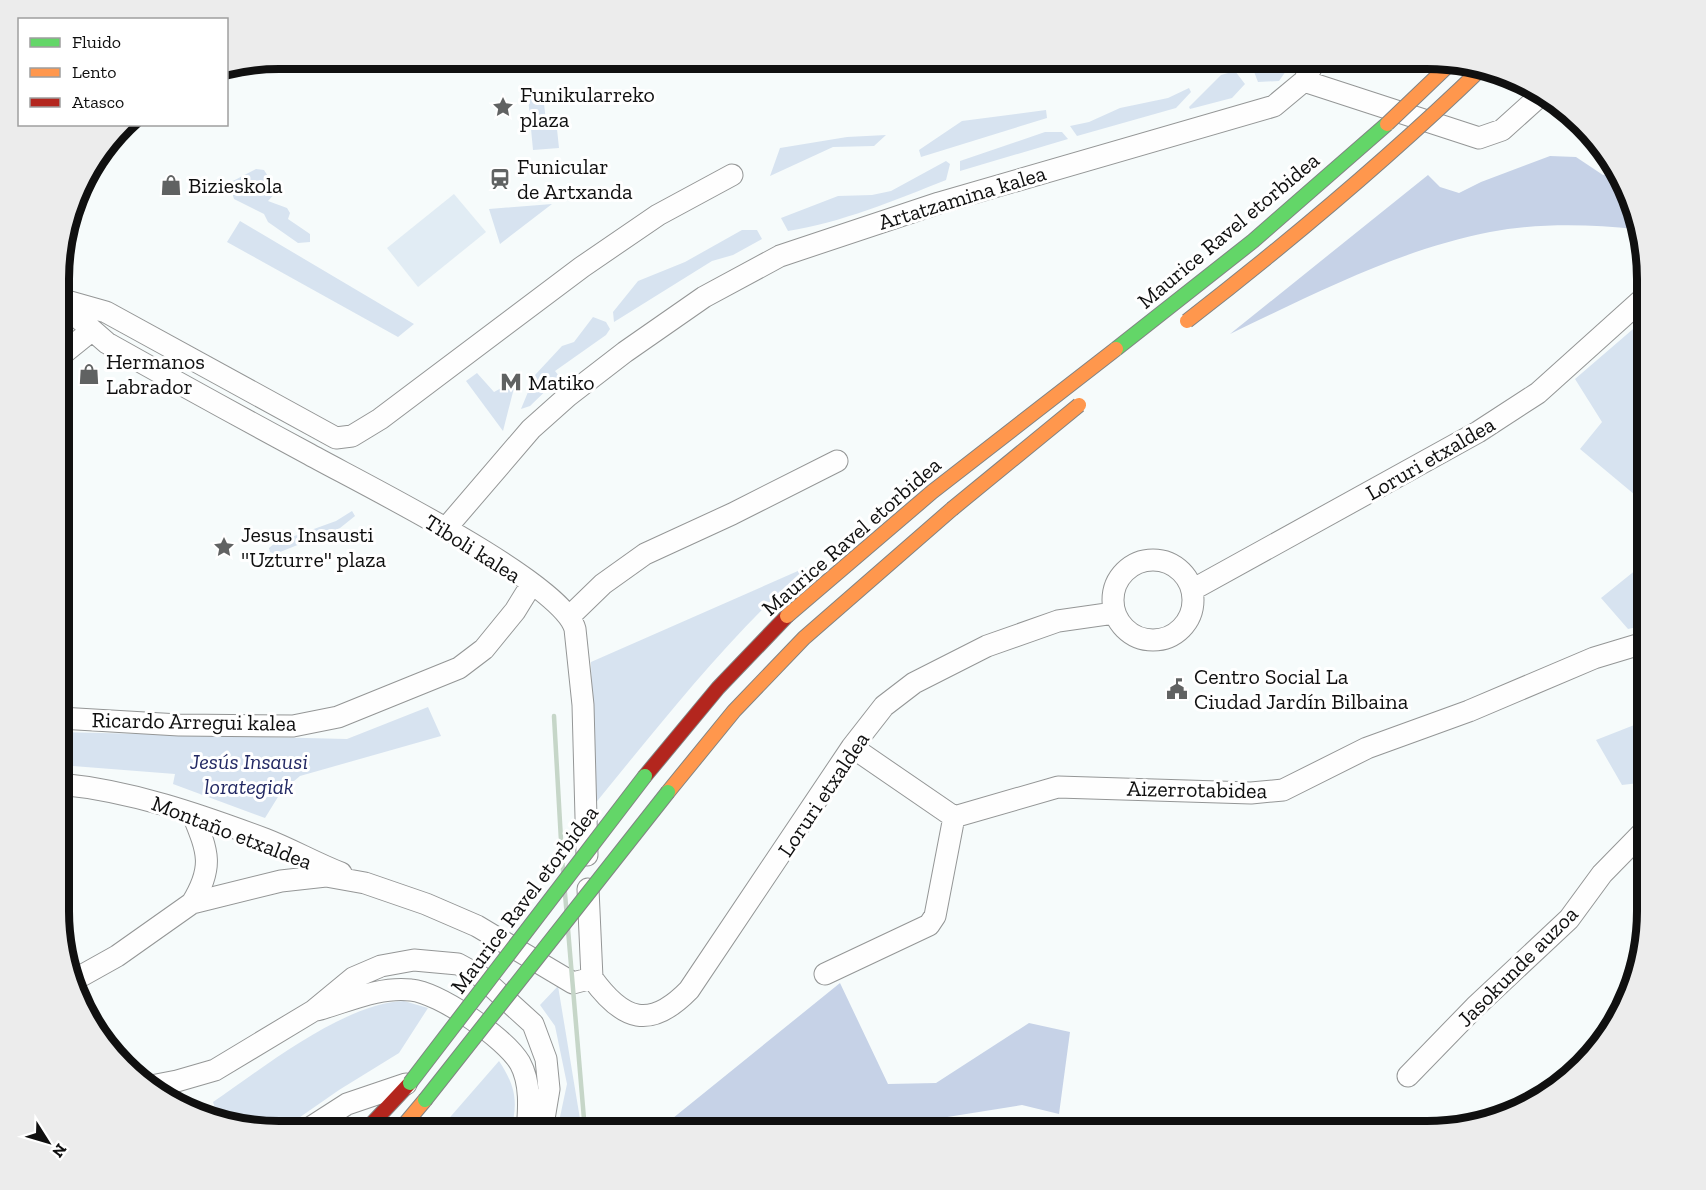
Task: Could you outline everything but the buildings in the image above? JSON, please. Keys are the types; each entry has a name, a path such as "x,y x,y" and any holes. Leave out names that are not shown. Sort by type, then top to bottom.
{"main road":[{"name":"Maurice Ravel etorbidea","path":"374,1121 410,1083 645,776 718,688 787,616 880,535 975,458 1184,296 1393,119 1445,70"},
{"name":"Maurice Ravel etorbidea","path":"1179,327 1289,242 1408,139 1475,75"},
{"name":"Maurice Ravel etorbidea","path":"407,1121 734,711 832,611 1088,397"}],"street":[{"path":"1311,69 1304,81 1479,138 1502,130 1536,99"},
{"name":"Artatzamina kalea","path":"447,527 531,429 568,396 629,349 704,297 780,255 939,203 1274,105 1304,81"},
{"name":"Tiboli kalea","path":"69,302 106,312 336,438 346,438 380,419 543,295 619,242 692,195 732,175"},
{"name":"Loruri etxaldea","path":"1192,590 1478,432 1538,393 1637,304"},
{"name":"Tiboli kalea","path":"69,309 91,331 126,354 447,527 557,603 570,616"},
{"path":"69,349 91,331"},
{"path":"80,977 117,956 192,903 281,881 326,876 365,883 426,904 506,943 573,983 592,978 583,705 575,629 570,616 603,584 645,554 732,514 837,460"},
{"path":"1151,559 1171,564 1187,577 1194,602 1185,626 1164,639 1140,639 1120,624 1114,613 1114,589 1127,568 1137,562 1151,559"},
{"name":"Ricardo Arregui kalea","path":"69,718 179,725 293,726 338,717 459,668 484,649 515,611 531,585"},
{"name":"Loruri etxaldea","path":"592,978 608,1000 627,1013 647,1018 676,1004 689,990 852,747 884,706 914,683 1010,638 1058,621 1114,613"},
{"name":"Aizerrotabidea","path":"954,817 1058,787 1251,793 1283,790 1367,748 1469,711 1594,658 1637,645"},
{"path":"825,974 928,925 935,916 954,817 852,747"},
{"name":"Montaño etxaldea","path":"69,785 102,789 178,807 193,815 267,840 303,858 365,883"},
{"path":"192,903 201,889 208,866 206,846 193,815"},
{"name":"Jasokunde auzoa","path":"1408,1076 1475,1007 1569,919 1602,874 1637,838"},
{"path":"506,943 516,928 531,916 553,913 576,914 590,927"},
{"path":"161,1085 214,1070 256,1048 313,1011 353,978 381,966 414,960 458,964 495,988 533,1024 546,1059 549,1089 544,1121"},
{"path":"313,1011 394,989 433,995 452,1005 510,1051 520,1064 528,1095 527,1121"},
{"path":"321,1121 347,1104 410,1083"}],"green space":[{"path":"1253,69 1287,69 1279,81 1258,82"},
{"path":"1235,71 1245,84 1232,98 1190,109 1189,107 1221,75"},
{"path":"1189,88 1191,92 1176,108 1077,136 1070,126 1089,122 1120,108 1168,98"},
{"path":"543,95 547,130 557,129 559,148 533,150 528,97"},
{"path":"1046,110 1047,118 921,157 919,150 962,121"},
{"path":"1045,132 1062,132 1068,139 960,171 960,161"},
{"path":"886,135 874,146 833,147 770,176 780,148 847,137"},
{"path":"946,161 950,164 946,180 868,210 788,231 781,218 838,196 872,195 891,191"},
{"path":"256,169 264,170 269,178 278,184 278,190 268,201 287,208 290,213 288,219 310,234 310,242 298,243 268,222 264,214 234,199 229,183"},
{"path":"552,204 500,244 489,209"},
{"path":"240,221 414,324 398,337 227,242"},
{"path":"742,230 757,230 762,239 733,255 712,261 614,322 613,312 638,281 685,262"},
{"path":"593,317 606,322 610,329 606,335 555,371 560,377 530,406 521,409 535,375 562,346 574,342"},
{"path":"1637,326 1637,497 1580,449 1602,422 1575,379"},
{"path":"477,373 494,392 516,380 503,431 466,381"},
{"path":"352,511 355,516 340,528 275,554 270,552 269,548 275,543 336,521"},
{"path":"807,567 723,651 594,805 591,662"},
{"path":"1637,569 1637,627 1628,629 1601,598"},
{"name":"Jesús Insausi lorategiak","path":"428,707 441,736 300,776 281,792 265,818 173,784 175,774 69,766 69,732 347,739"},
{"path":"1637,724 1637,783 1622,785 1596,740"},
{"path":"558,986 580,1121 559,1121 567,1084 555,1026 540,1005"},
{"path":"404,1001 428,1008 399,1053 294,1121 266,1121 216,1111 213,1102 305,1039 356,1013"},
{"path":"499,1061 514,1094 512,1121 447,1121"}],"shaded area":[{"path":"1550,156 1576,157 1603,175 1609,174 1621,199 1631,229 1581,225 1545,226 1508,229 1456,240 1422,250 1357,275 1230,334 1428,175 1440,187 1459,193 1481,182"},
{"path":"454,194 486,232 418,287 387,248"},
{"path":"840,983 888,1084 936,1083 1029,1023 1070,1032 1059,1114 1022,1105 922,1121 669,1121"}],"railway":[{"path":"554,716 562,858 584,1121"}],"traffic: slow":[{"path":"1387,124 1444,70"},
{"path":"1187,321 1338,198 1412,134 1475,75"},
{"path":"787,616 932,492 1116,349"},
{"path":"952,509 1079,405"},
{"path":"668,792 734,711 804,638 952,509"},
{"path":"407,1121 425,1100"}],"traffic: jam":[{"path":"645,776 718,688 787,616"},
{"path":"374,1121 410,1083"}],"traffic: fast":[{"path":"1116,349 1253,241 1387,124"},
{"path":"410,1083 645,776"},
{"path":"425,1100 668,792"}],"place":[{"name":"Funikularreko plaza","path":"503,107"},
{"name":"Funicular de Artxanda","path":"500,179"},
{"name":"Bizieskola","path":"171,185"},
{"name":"Hermanos Labrador","path":"89,374"},
{"name":"Matiko","path":"511,382"},
{"name":"Jesus Insausti \"Uzturre\" plaza","path":"224,547"},
{"name":"Centro Social La Ciudad Jardín Bilbaina","path":"1177,689"}]}
